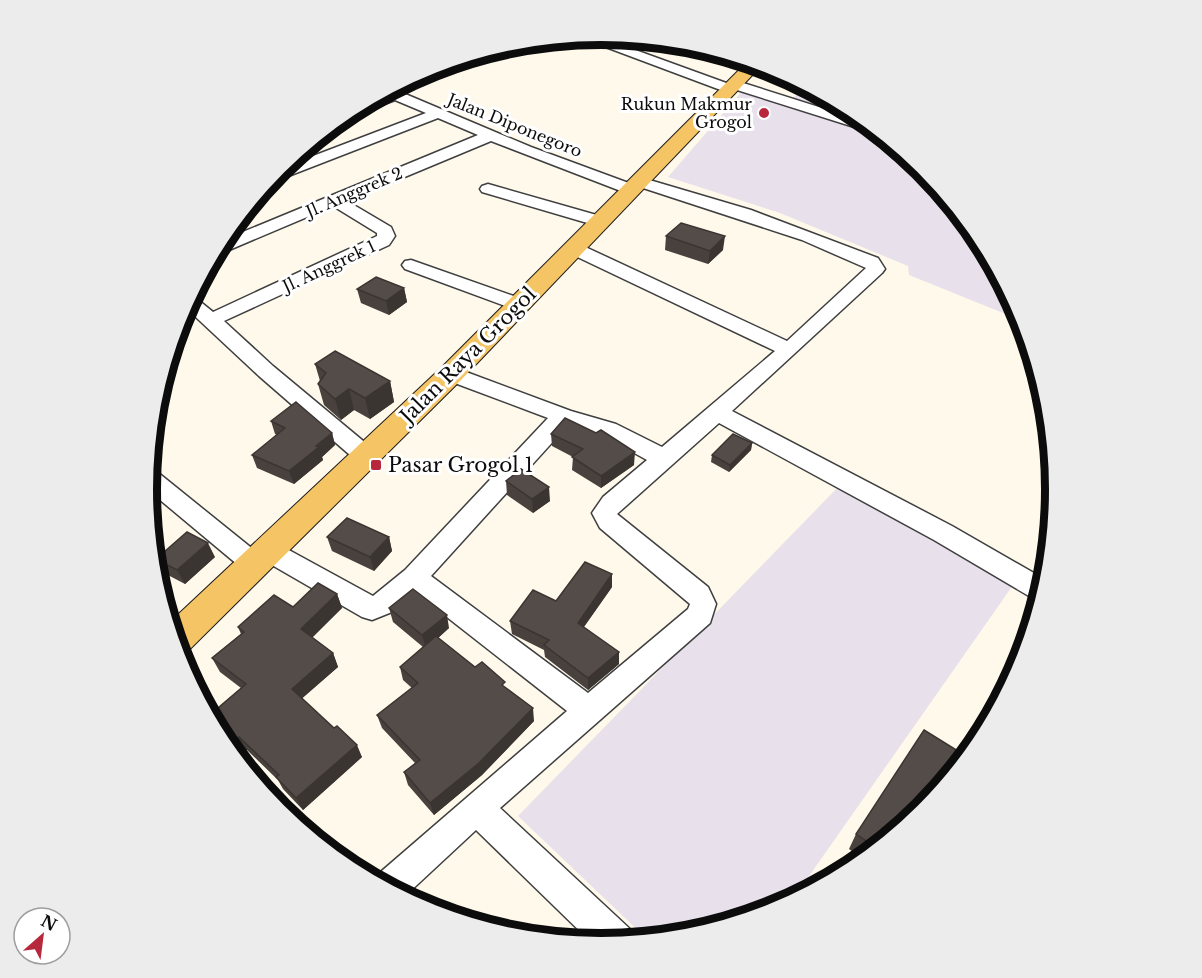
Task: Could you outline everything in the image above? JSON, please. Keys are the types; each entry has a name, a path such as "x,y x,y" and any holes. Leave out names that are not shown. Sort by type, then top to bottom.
{"main road":[{"name":"Jalan Raya Grogol","path":"182,634 451,374 748,71"}],"street":[{"path":"612,45 733,87 850,122"},
{"name":"Jalan Diponegoro","path":"397,95 491,135 636,186 798,232 875,265 876,269 862,283 789,350"},
{"path":"294,168 438,112"},
{"name":"Jl. Anggrek 2","path":"232,242 491,135"},
{"path":"489,189 601,222"},
{"name":"Jl. Anggrek 1","path":"211,320 383,241 386,236 385,231 334,200"},
{"path":"395,882 476,808 700,615 703,604 699,595 609,521 604,513 612,503 663,458 789,350 575,249"},
{"path":"411,265 518,304"},
{"path":"197,307 266,371 366,456"},
{"path":"451,374 563,416 608,429 663,458"},
{"path":"716,412 943,533 1034,586"},
{"path":"157,484 260,557 372,609 387,603 414,577 563,416"},
{"path":"414,577 589,711"},
{"path":"476,808 608,933"}],"shaded area":[{"path":"744,89 858,128 894,155 935,196 986,267 1009,316 909,275 908,266 780,213 668,177"},
{"path":"800,93 833,110 792,98"},
{"path":"844,481 1018,578 804,884 797,887 771,899 716,918 639,931 518,816"}],"building":[{"path":"681,223 725,236 710,251 666,236"},
{"path":"376,277 404,288 386,301 357,289"},
{"path":"335,351 390,381 365,398 349,389 335,399 318,384 326,373 315,364"},
{"path":"296,402 332,433 316,446 319,447 289,471 252,455 285,428 271,421"},
{"path":"565,418 596,433 601,430 635,452 601,476 572,457 583,449 551,434"},
{"path":"733,434 752,443 730,465 712,455"},
{"path":"521,469 549,487 532,499 506,481"},
{"path":"347,518 389,537 370,557 327,537"},
{"path":"187,532 208,543 177,570 164,563 162,554"},
{"path":"585,562 612,574 578,623 619,652 588,678 544,645 549,640 510,621 533,590 556,601"},
{"path":"318,583 337,594 301,629 333,653 292,689 334,728 337,726 357,745 296,798 276,777 279,775 239,737 235,740 216,711 246,684 212,658 244,632 238,627 274,595 293,607"},
{"path":"413,589 447,615 422,635 389,608"},
{"path":"436,636 475,667 482,662 505,682 502,685 533,708 479,763 430,803 404,772 420,760 377,715 418,683 400,667"},
{"path":"924,730 959,751 935,782 894,823 869,843 856,834"}],"place":[{"name":"Rukun Makmur Grogol","path":"764,113"},
{"name":"Pasar Grogol 1","path":"376,465"}]}
